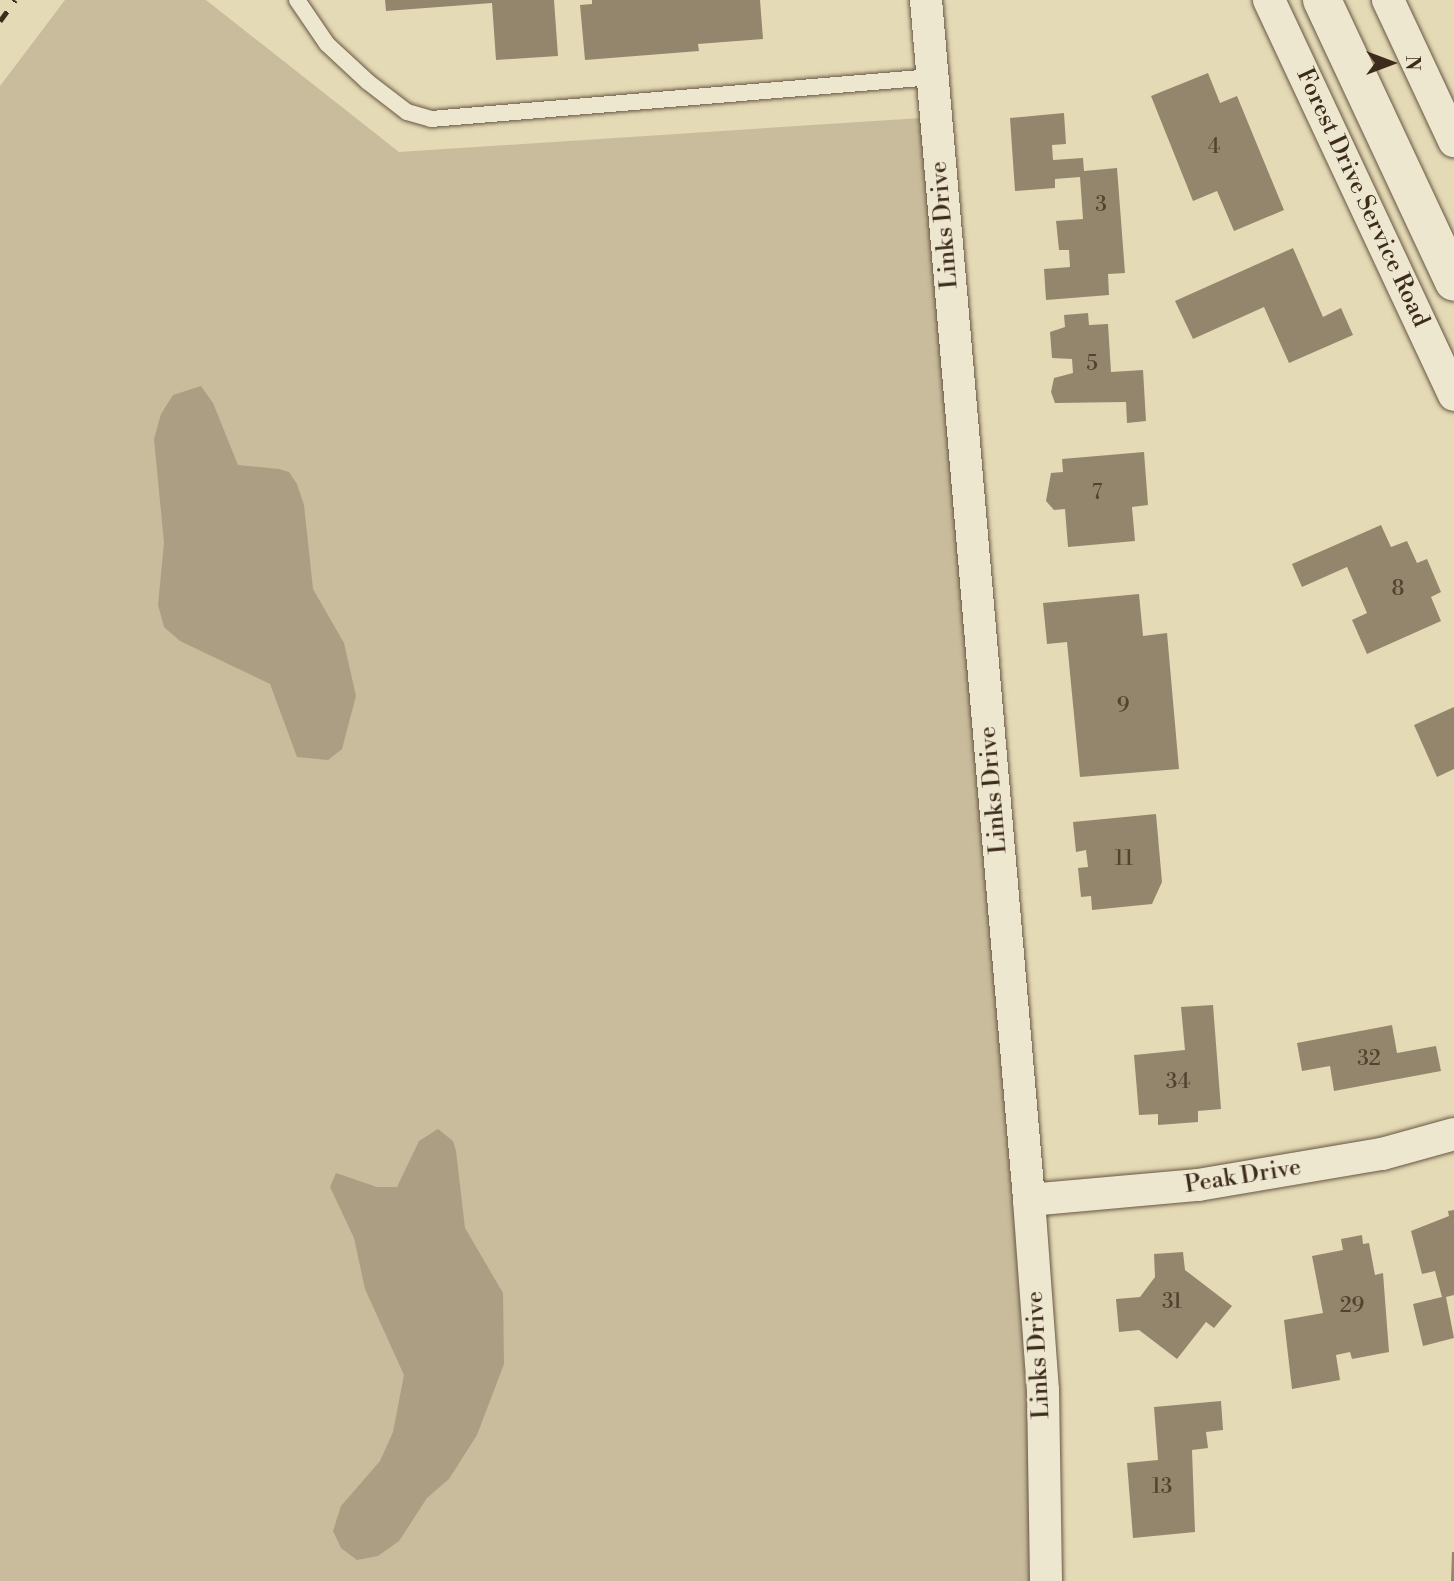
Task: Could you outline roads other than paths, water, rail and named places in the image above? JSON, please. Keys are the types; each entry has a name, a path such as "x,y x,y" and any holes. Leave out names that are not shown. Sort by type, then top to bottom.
{"main road":[{"path":"1322,0 1454,282"}],"street":[{"name":"Links Drive","path":"926,0 1030,1200 1043,1390 1046,1581"},
{"name":"Forest Drive Service Road","path":"1269,0 1454,396"},
{"path":"1388,0 1454,141"},
{"name":"Peak Drive","path":"1030,1200 1198,1185 1382,1154 1454,1134"}],"lane":[{"path":"298,0 327,44 368,82 407,112 431,119 932,77"}],"railway":[{"path":"0,21 15,0"}]}
